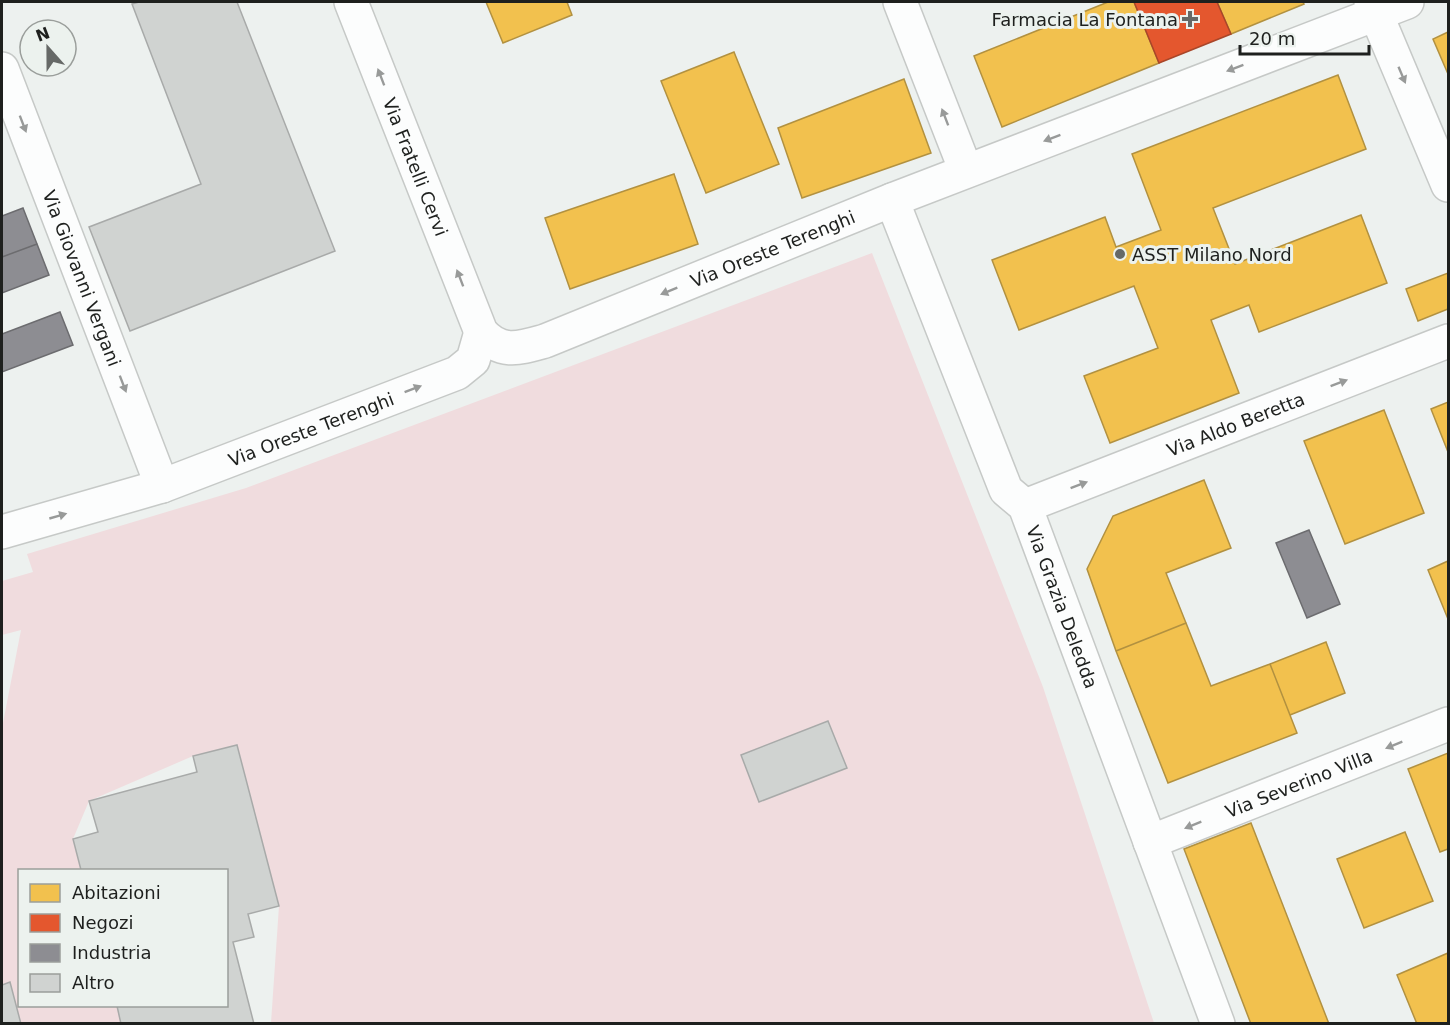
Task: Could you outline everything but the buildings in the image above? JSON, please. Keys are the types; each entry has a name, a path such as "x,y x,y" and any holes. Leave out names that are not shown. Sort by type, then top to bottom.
{"street":[{"name":"Via Fratelli Cervi","path":"351,2 481,332"},
{"path":"900,2 966,171"},
{"name":"Via Oreste Terenghi","path":"481,332 489,341 506,348 515,349 545,341 1374,8 1407,2"},
{"path":"1374,8 1449,185"},
{"name":"Via Giovanni Vergani","path":"2,69 162,486"},
{"name":"Via Grazia Deledda","path":"892,200 1006,490 1025,506 1218,1023"},
{"name":"Via Oreste Terenghi","path":"2,532 162,486 457,373 472,360 481,332"},
{"name":"Via Aldo Beretta","path":"1025,506 1449,341"},
{"name":"Via Severino Villa","path":"1150,842 1449,724"}],"shaded area":[{"path":"872,253 1043,687 1154,1023 271,1023 279,906 237,745 193,756 89,801 73,839 81,869 18,869 18,1007 117,1007 121,1023 21,1023 9,983 2,984 2,728 21,630 2,635 2,581 33,572 27,554 246,488"}],"place":[{"name":"Farmacia La Fontana","path":"1190,19"},
{"name":"ASST Milano Nord","path":"1120,254"}]}
